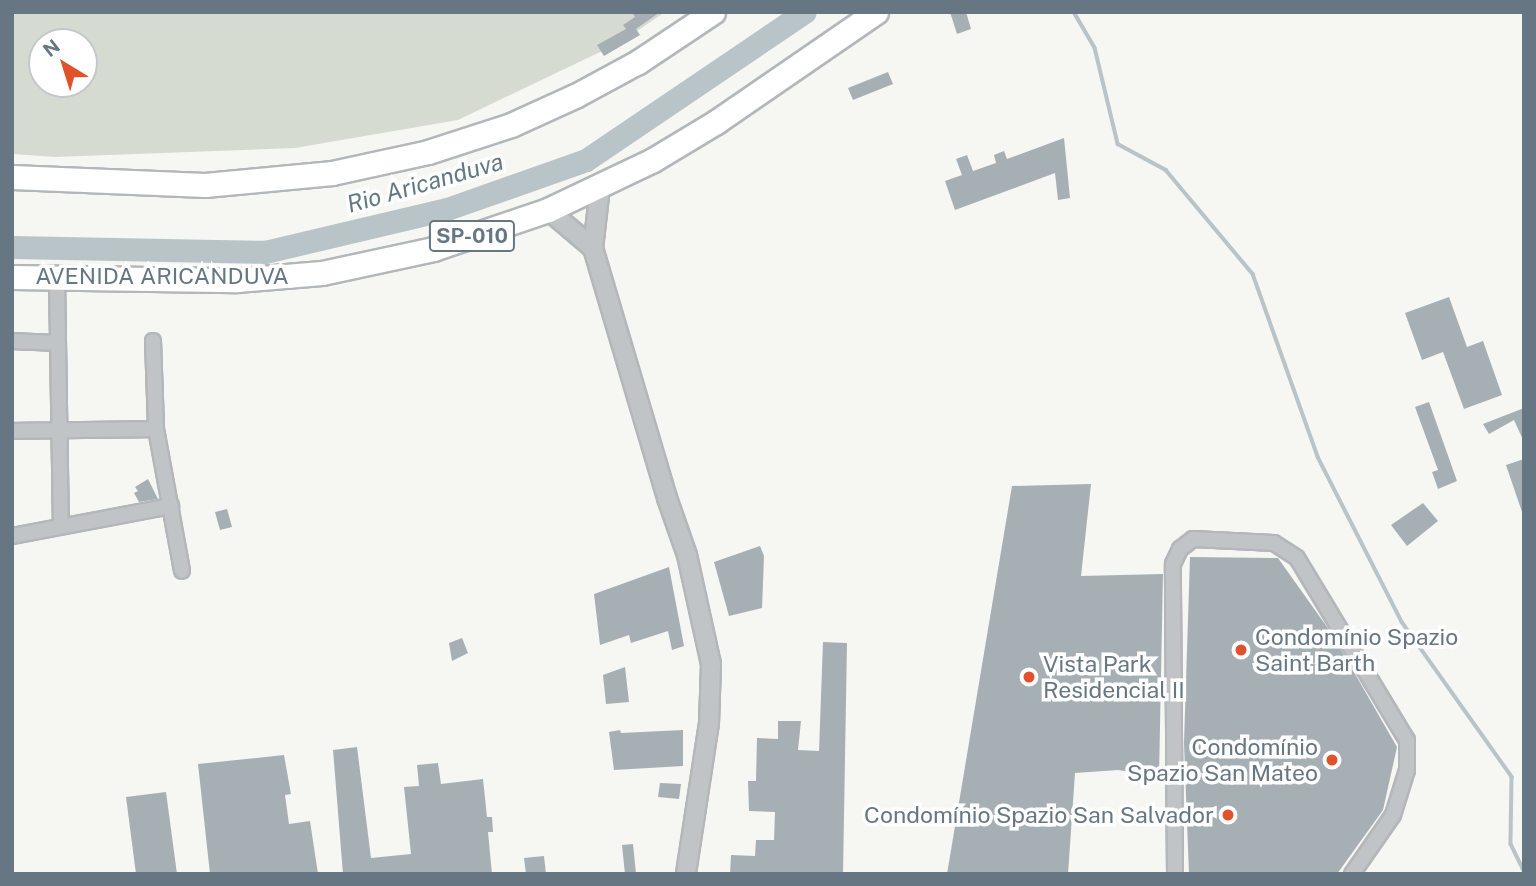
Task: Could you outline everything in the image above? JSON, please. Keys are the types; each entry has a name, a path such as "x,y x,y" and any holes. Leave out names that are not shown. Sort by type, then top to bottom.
{"highway":[{"path":"12,177 205,185 332,173 428,152 512,125 575,96 638,62 713,12"},
{"name":"AVENIDA ARICANDUVA","path":"12,277 237,280 322,273 433,249 548,210 600,187 716,122 876,12"}],"street":[{"path":"600,187 593,248 667,498 687,555 710,664 709,723 686,874"},
{"path":"548,210 593,248"},
{"path":"57,277 61,525"},
{"path":"12,341 57,343"},
{"path":"153,341 156,429 182,571"},
{"path":"12,431 156,429"},
{"path":"12,536 171,506"},
{"path":"1175,874 1173,564 1180,549 1193,539 1274,543 1297,558 1407,740 1407,770 1393,815 1352,874"}],"shaded area":[{"path":"12,12 665,12 621,42 458,120 295,148 55,157 12,154"}],"building":[{"path":"632,12 660,12 636,29 640,35 604,56 597,45 626,29 623,25 635,17"},
{"path":"950,12 966,12 971,29 957,34"},
{"path":"888,72 893,84 853,100 848,88"},
{"path":"1064,138 1070,198 1058,200 1055,173 955,210 945,181 962,175 956,159 967,155 973,171 996,163 994,155 1004,151 1007,159"},
{"path":"1449,297 1467,347 1483,341 1502,395 1464,409 1443,352 1422,360 1405,313"},
{"path":"1429,402 1457,481 1438,489 1432,472 1438,470 1415,407"},
{"path":"1524,408 1524,442 1514,420 1489,434 1483,424"},
{"path":"1524,459 1524,512 1522,512 1506,465"},
{"path":"148,479 158,499 139,502 134,493 138,491 135,487"},
{"name":"Vista Park Residencial II","path":"1091,484 1081,576 1163,574 1159,776 1118,770 1075,773 1068,874 947,874 1012,486"},
{"path":"1423,503 1438,521 1407,546 1391,525"},
{"path":"227,509 232,527 220,530 215,512"},
{"path":"760,546 764,556 762,608 729,616 714,562"},
{"path":"1190,557 1278,558 1332,634 1397,747 1383,810 1337,874 1189,874 1184,743"},
{"path":"669,567 684,646 672,650 668,631 631,643 629,635 600,645 594,594"},
{"path":"462,638 468,653 452,661 449,643"},
{"path":"823,642 847,643 843,874 730,874 731,855 755,856 756,840 774,840 775,812 749,811 748,781 756,781 757,738 778,739 778,721 801,721 798,750 819,751"},
{"path":"625,667 629,702 606,704 603,675"},
{"path":"620,730 621,733 683,730 683,766 614,770 609,732"},
{"path":"357,747 371,858 411,854 404,787 419,786 417,765 438,763 441,784 483,779 487,817 492,817 493,832 488,832 492,874 343,874 333,750"},
{"path":"284,755 291,794 285,795 289,824 310,821 318,874 210,874 198,764"},
{"path":"660,783 681,784 679,799 658,797"},
{"path":"166,792 177,874 136,874 126,797"},
{"path":"633,844 636,874 625,874 622,845"},
{"path":"544,856 546,874 526,874 524,858"}],"waterway":[{"name":"Rio Aricanduva","path":"12,247 265,252 447,209 586,160 805,12"},
{"path":"1074,12 1095,48 1118,144 1166,170 1253,274 1318,457 1402,622 1512,777 1511,844 1524,871"}],"place":[{"name":"Condomínio Spazio Saint Barth","path":"1241,650"},
{"name":"Vista Park Residencial II","path":"1029,677"},
{"name":"Condomínio Spazio San Mateo","path":"1332,760"},
{"name":"Condomínio Spazio San Salvador","path":"1228,815"}]}
